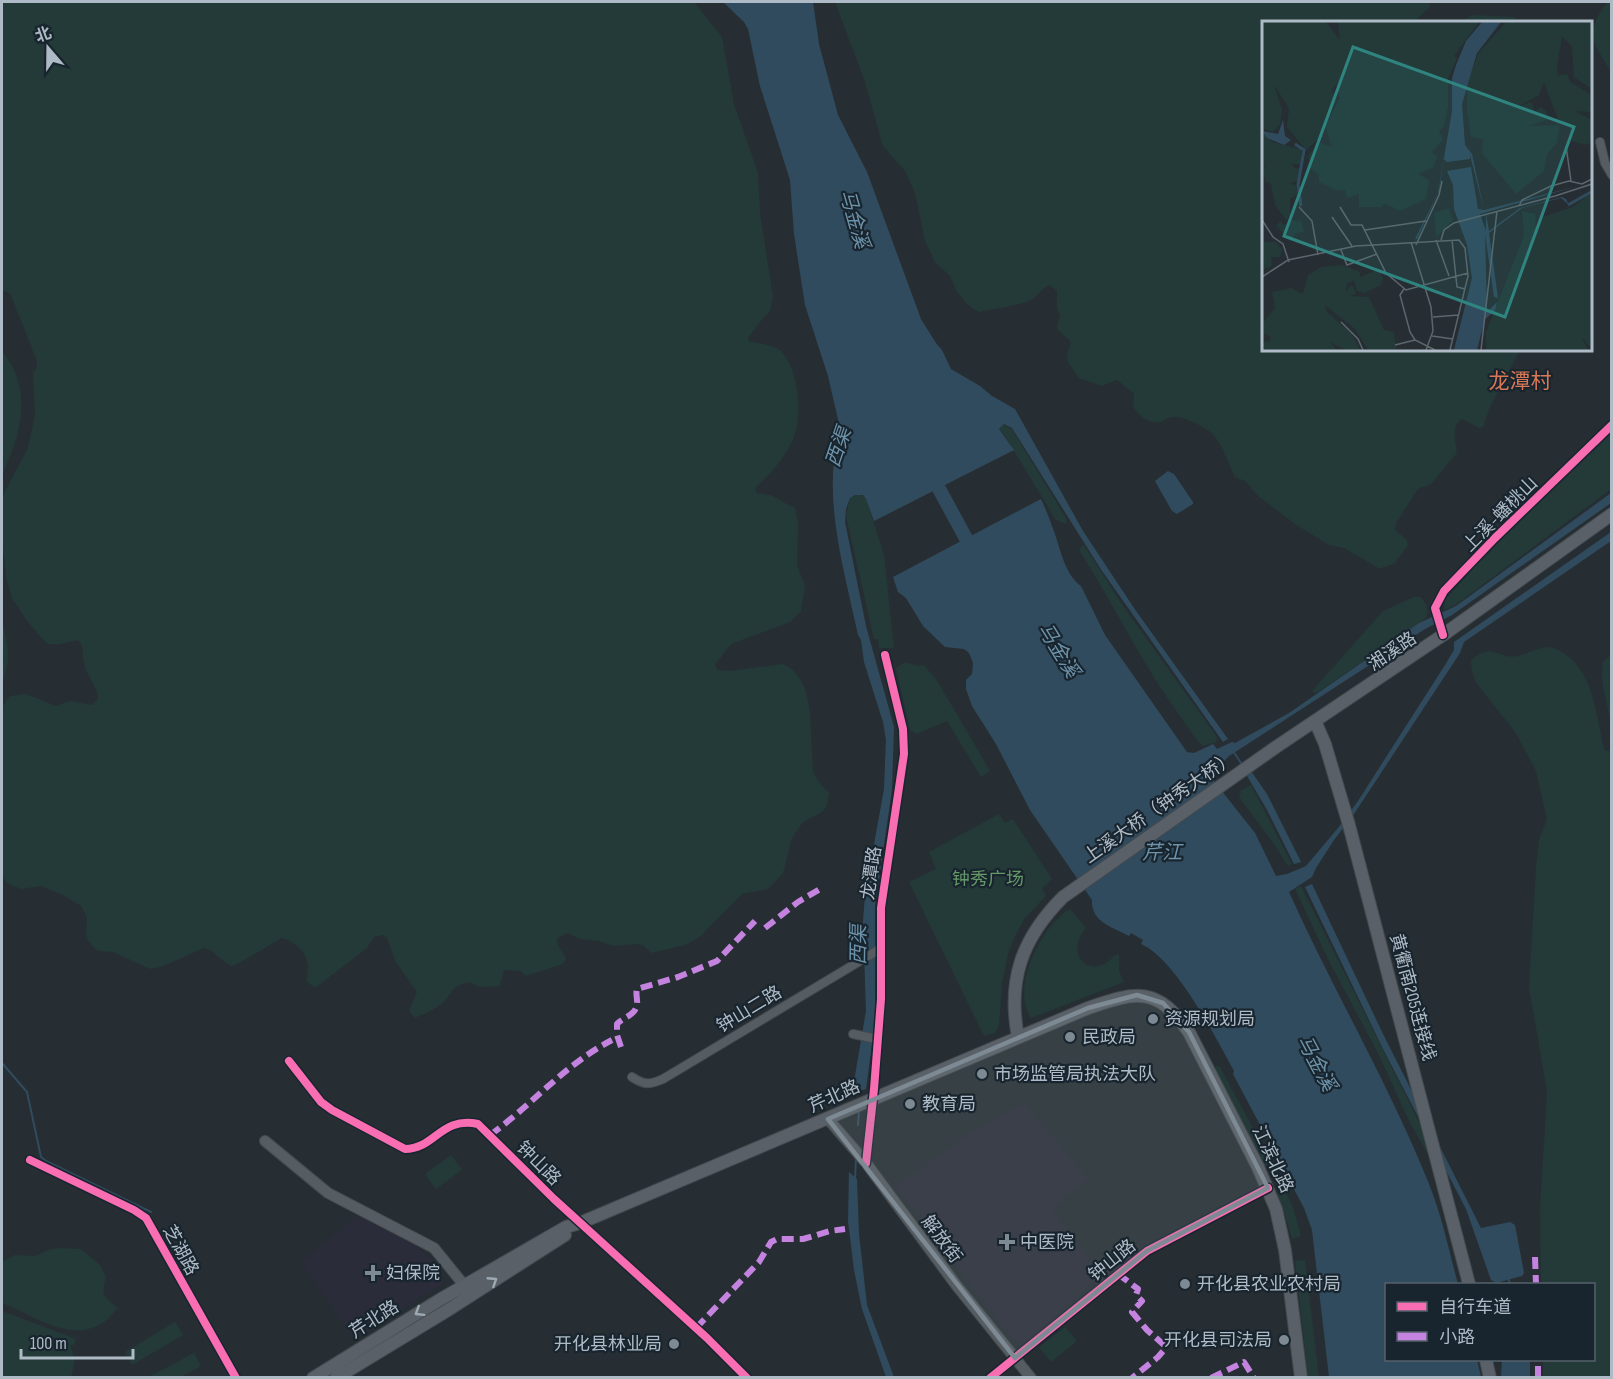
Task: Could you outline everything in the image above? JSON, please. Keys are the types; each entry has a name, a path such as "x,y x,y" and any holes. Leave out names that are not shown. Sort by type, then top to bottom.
{"main road":[{"name":"湘溪路","path":"1276,747 1443,635 1611,514"},
{"name":"黄衢南205连接线","path":"1315,721 1325,744 1349,825 1469,1283"},
{"name":"上溪大桥（钟秀大桥）","path":"1018,1037 1014,987 1018,967 1025,947 1050,910 1063,897 1276,747"},
{"name":"芹北路","path":"336,1377 445,1304 464,1285 553,1233 1018,1037 1103,1003 1137,995"},
{"name":"江滨北路","path":"1137,995 1152,997 1163,1003 1177,1015 1189,1032 1268,1188 1281,1228 1301,1377"},
{"name":"芹北路","path":"313,1377 562,1237 580,1223"},
{"path":"1486,1361 1490,1377"}],"street":[{"path":"1600,142 1605,163 1611,175"},
{"name":"上溪-蟠桃山","path":"1443,635 1435,608 1444,591 1611,425"},
{"name":"龙潭路","path":"866,1163 881,999 881,908 904,754 903,729 885,655"},
{"name":"钟山二路","path":"632,1077 643,1084 652,1084 663,1079 880,949"},
{"path":"853,1035 877,1039"},
{"name":"钟山路","path":"289,1061 321,1102 405,1149 423,1144 450,1125 465,1121 478,1124 580,1223 747,1377"},
{"name":"解放街","path":"828,1119 866,1163 956,1285 1031,1377"},
{"path":"265,1141 328,1193 434,1248 464,1285"},
{"name":"芝湖路","path":"30,1160 146,1218 236,1377"},
{"name":"钟山路","path":"990,1377 1147,1251 1268,1188"}],"highlighted area":[{"path":"1137,995 1163,1003 1189,1032 1268,1188 1147,1251 1015,1358 828,1119 1088,1008"}],"shaded area":[{"name":"中医院","path":"1024,1103 1088,1178 1052,1210 1102,1274 1025,1344 1014,1342 895,1186 971,1132"},
{"name":"妇保院","path":"360,1213 415,1243 430,1260 444,1283 355,1339 301,1263"}],"green space":[{"path":"2,2 694,2 722,37 734,104 758,173 760,213 773,297 770,311 748,338 750,342 781,351 792,369 798,394 798,418 793,439 778,464 755,490 757,493 770,495 795,508 798,523 797,565 805,586 801,611 790,622 731,644 715,665 718,670 730,671 783,664 800,679 808,702 813,769 817,779 829,792 827,806 822,812 803,822 792,838 783,873 768,889 742,894 701,936 685,945 651,953 639,944 614,946 599,941 580,939 567,933 558,938 557,943 566,958 563,964 525,976 521,971 504,970 500,986 479,987 470,982 463,984 455,988 438,1006 415,1018 409,1011 417,992 396,962 387,938 383,935 374,937 367,948 315,988 306,981 308,966 304,954 295,945 282,938 232,966 204,948 161,967 150,969 113,952 98,951 86,935 87,917 81,906 63,895 41,886 21,889 7,883 2,876 2,706 10,696 26,694 56,706 69,701 92,705 98,699 96,689 85,668 78,640 47,644 27,621 12,598 6,578 2,537 2,497 28,448 35,415 33,373 37,367 37,361 10,293 2,290"},
{"path":"835,2 1430,2 1429,8 1415,21 1262,21 1262,351 1519,351 1489,409 1483,427 1479,428 1462,419 1459,422 1455,434 1457,453 1431,484 1418,489 1396,523 1395,530 1406,539 1408,545 1395,563 1380,569 1344,548 1329,545 1295,524 1257,495 1245,481 1235,477 1218,440 1209,431 1178,417 1157,423 1148,421 1133,407 1134,394 1117,380 1102,386 1079,378 1068,362 1067,355 1071,342 1058,330 1057,324 1060,317 1057,308 1057,291 1050,285 1031,300 1018,304 979,312 968,305 957,292 950,276 935,262 925,241 915,193 905,171 883,146 864,79"},
{"path":"1606,2 1611,2 1611,72 1596,46 1593,32"},
{"path":"1472,15 1514,17 1519,21 1462,21"},
{"path":"2,351 12,365 18,380 21,412 15,444 2,474"},
{"path":"1004,425 1012,429 1067,523 1056,520 999,429"},
{"path":"1611,432 1611,489 1457,604 1445,610 1445,600 1472,570"},
{"path":"859,494 866,498 884,555 894,648 879,648 878,639 874,639 846,516 850,498"},
{"path":"1084,545 1121,603 1217,737 1216,742 1203,746 1164,693 1079,550"},
{"path":"1414,597 1420,597 1426,605 1425,619 1318,692 1313,693 1313,690 1383,611"},
{"path":"2,621 8,653 2,684"},
{"path":"1550,647 1565,654 1576,664 1584,676 1595,705 1605,751 1611,749 1611,1377 1543,1377 1543,1361 1595,1361 1595,1283 1541,1283 1540,1208 1547,1092 1529,987 1539,840 1547,819 1536,771 1516,733 1477,684 1471,663 1471,660 1485,652 1490,651 1511,657"},
{"path":"1611,655 1611,727 1602,670 1603,662"},
{"path":"905,662 917,666 924,665 938,682 990,771 981,777 947,721 916,734 910,730 896,668"},
{"path":"1251,785 1292,864 1288,866 1239,797 1241,790"},
{"name":"钟秀广场","path":"999,814 1005,823 1013,819 1052,879 1042,888 1046,896 1025,918 1015,936 1008,954 1002,984 999,1026 995,1033 984,1036 909,882 936,869 929,852"},
{"path":"1301,886 1427,1138 1433,1163 1409,1121 1378,1053 1329,961 1295,889"},
{"name":"钟秀广场","path":"1070,909 1086,928 1077,948 1083,962 1089,966 1097,966 1119,955 1119,971 1124,982 1031,1018 1025,1005 1024,990 1032,958 1049,928"},
{"path":"1216,1066 1220,1067 1269,1158 1271,1163 1264,1167 1213,1070"},
{"path":"451,1155 462,1170 436,1189 425,1174"},
{"path":"1282,1191 1286,1192 1293,1207 1301,1236 1292,1239 1277,1195"},
{"path":"51,1249 81,1249 100,1265 106,1277 104,1295 118,1308 101,1324 89,1329 63,1329 2,1303 2,1262 15,1255 35,1256"},
{"path":"1305,1260 1319,1377 1308,1377 1295,1261"},
{"path":"2,1311 76,1339 74,1345 70,1345 75,1360 71,1377 2,1377"},
{"path":"175,1322 183,1335 132,1365 125,1352"},
{"path":"1065,1327 1077,1341 1051,1362 1039,1347"},
{"path":"194,1353 201,1366 181,1377 149,1377"}],"water":[{"path":"723,2 813,2 819,44 838,115 867,172 921,319 942,350 951,369 1015,409 1083,531 1136,611 1228,739 1223,742 1102,571 1012,428 1004,424 999,429 1014,450 874,521 863,495 850,498 845,522 866,626 894,727 892,790 875,906 875,1022 866,1089 852,1093 866,1011 863,922 865,894 884,789 886,740 883,722 864,662 839,548 833,482 837,436 840,428 828,376 805,305 794,234 790,180 760,86 748,29 744,22"},
{"path":"1168,471 1174,474 1193,502 1177,514 1172,511 1155,481"},
{"name":"芹江","path":"1611,493 1611,503 1452,615 1425,629 1229,756 1210,776 1255,833 1276,876 1306,866 1358,801 1445,665 1454,650 1454,642 1611,532 1611,541 1464,642 1460,653 1354,814 1334,840 1312,877 1289,892 1379,1074 1429,1184 1438,1208 1458,1283 1385,1283 1385,1361 1477,1361 1481,1377 1329,1377 1312,1230 1304,1208 1233,1074 1234,1071 1194,1000 1167,965 1154,952 1141,944 1143,940 1131,933 1129,936 1104,923 1095,914 1092,900 1030,810 996,744 972,706 966,689 966,680 972,674 973,663 969,653 964,649 945,647 923,626 906,598 898,592 893,577 1041,499 1066,566 1081,586 1105,635 1187,752 1194,753 1213,744 1217,749 1232,742 1235,743 1289,713 1419,623 1456,606"},
{"path":"1244,761 1267,794 1301,862 1294,864 1267,810 1240,764"},
{"path":"1312,884 1383,1034 1481,1228 1510,1222 1515,1225 1524,1273 1522,1276 1496,1283 1491,1280 1466,1209 1383,1049 1305,887"},
{"path":"849,1172 857,1179 859,1234 867,1305 894,1377 886,1377 862,1309 848,1221"},
{"path":"1502,1361 1530,1361 1530,1377 1501,1377"}],"waterway":[{"name":"马金溪","path":"931,474 975,555"},
{"path":"1233,751 1241,763"},
{"path":"2,1063 27,1092 41,1157 151,1212"},
{"name":"西渠","path":"858,1125 859,1110"},
{"name":"西渠","path":"855,1179 856,1158"},
{"path":"1508,1277 1510,1283"}],"marked path":[{"path":"765,928 798,902 820,889"},
{"path":"621,1047 617,1035 617,1024 635,1011 637,989 678,977 717,961 755,921"},
{"path":"490,1135 563,1073 612,1040"},
{"path":"696,1328 759,1262 771,1242 777,1239 803,1239 845,1229"},
{"path":"1535,1257 1536,1283"},
{"path":"1118,1274 1138,1289 1136,1295 1142,1301 1132,1312 1164,1345 1165,1349 1132,1378"},
{"path":"1538,1361 1538,1378"},
{"path":"1211,1378 1244,1362 1254,1378"}],"cycle path":[{"path":"1443,635 1435,608 1444,591 1495,538 1612,425"},
{"path":"866,1163 881,999 881,908 904,754 903,729 885,655"},
{"path":"289,1061 321,1102 405,1149 424,1144 455,1125 478,1124 554,1199 707,1338 747,1378"},
{"path":"30,1160 146,1218 236,1378"},
{"path":"990,1378 1147,1251 1268,1188"}],"place":[{"name":"资源规划局","path":"1153,1019"},
{"name":"民政局","path":"1070,1037"},
{"name":"市场监管局执法大队","path":"982,1074"},
{"name":"教育局","path":"910,1104"},
{"name":"中医院","path":"1007,1242"},
{"name":"妇保院","path":"373,1273"},
{"name":"开化县农业农村局","path":"1185,1284"},
{"name":"开化县司法局","path":"1284,1340"},
{"name":"开化县林业局","path":"674,1344"}],"district":[{"name":"龙潭村","path":"1520,381"}]}
